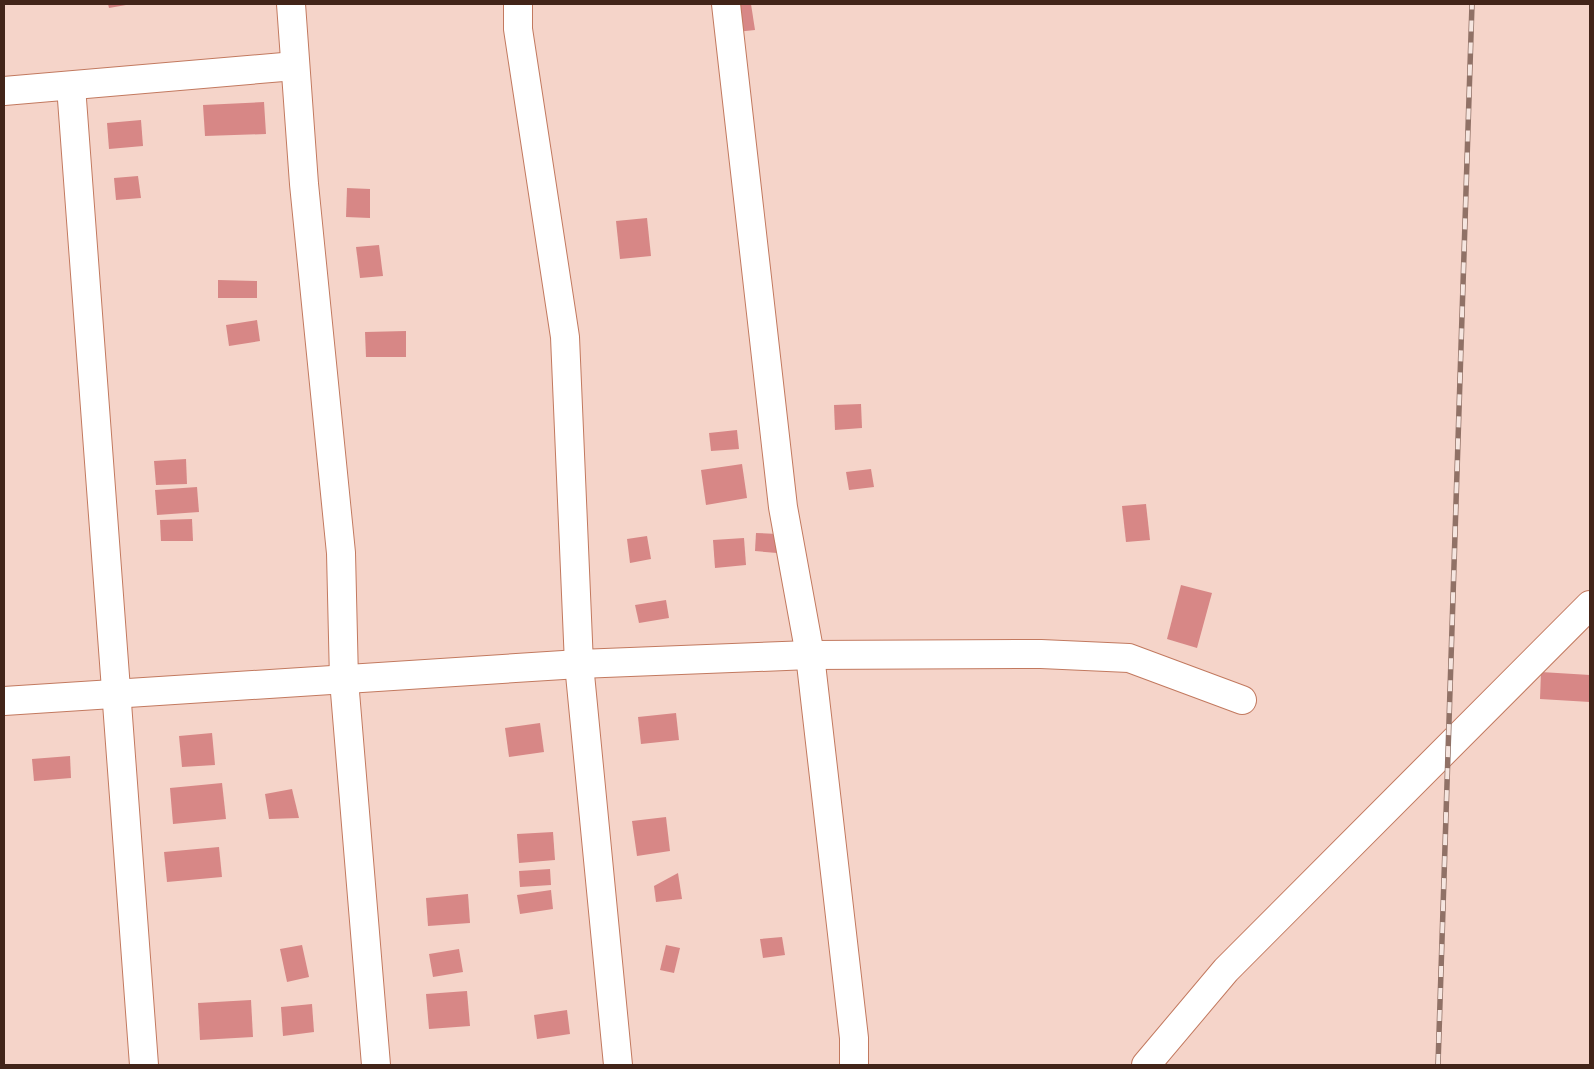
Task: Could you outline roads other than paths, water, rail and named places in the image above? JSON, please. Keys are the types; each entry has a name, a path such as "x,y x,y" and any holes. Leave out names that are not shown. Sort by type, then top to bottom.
{"street":[{"path":"291,4 318,346 341,553 344,680 376,1065"},
{"path":"518,4 518,29 565,337 579,664 618,1065"},
{"path":"726,4 783,507 810,655 854,1038 854,1065"},
{"path":"4,91 295,66"},
{"path":"71,86 144,1065"},
{"path":"1146,1065 1226,970 1590,605"},
{"path":"4,701 579,664 810,655 1041,654 1129,658 1242,700"}],"railway":[{"path":"1438,1065 1472,4"}]}
